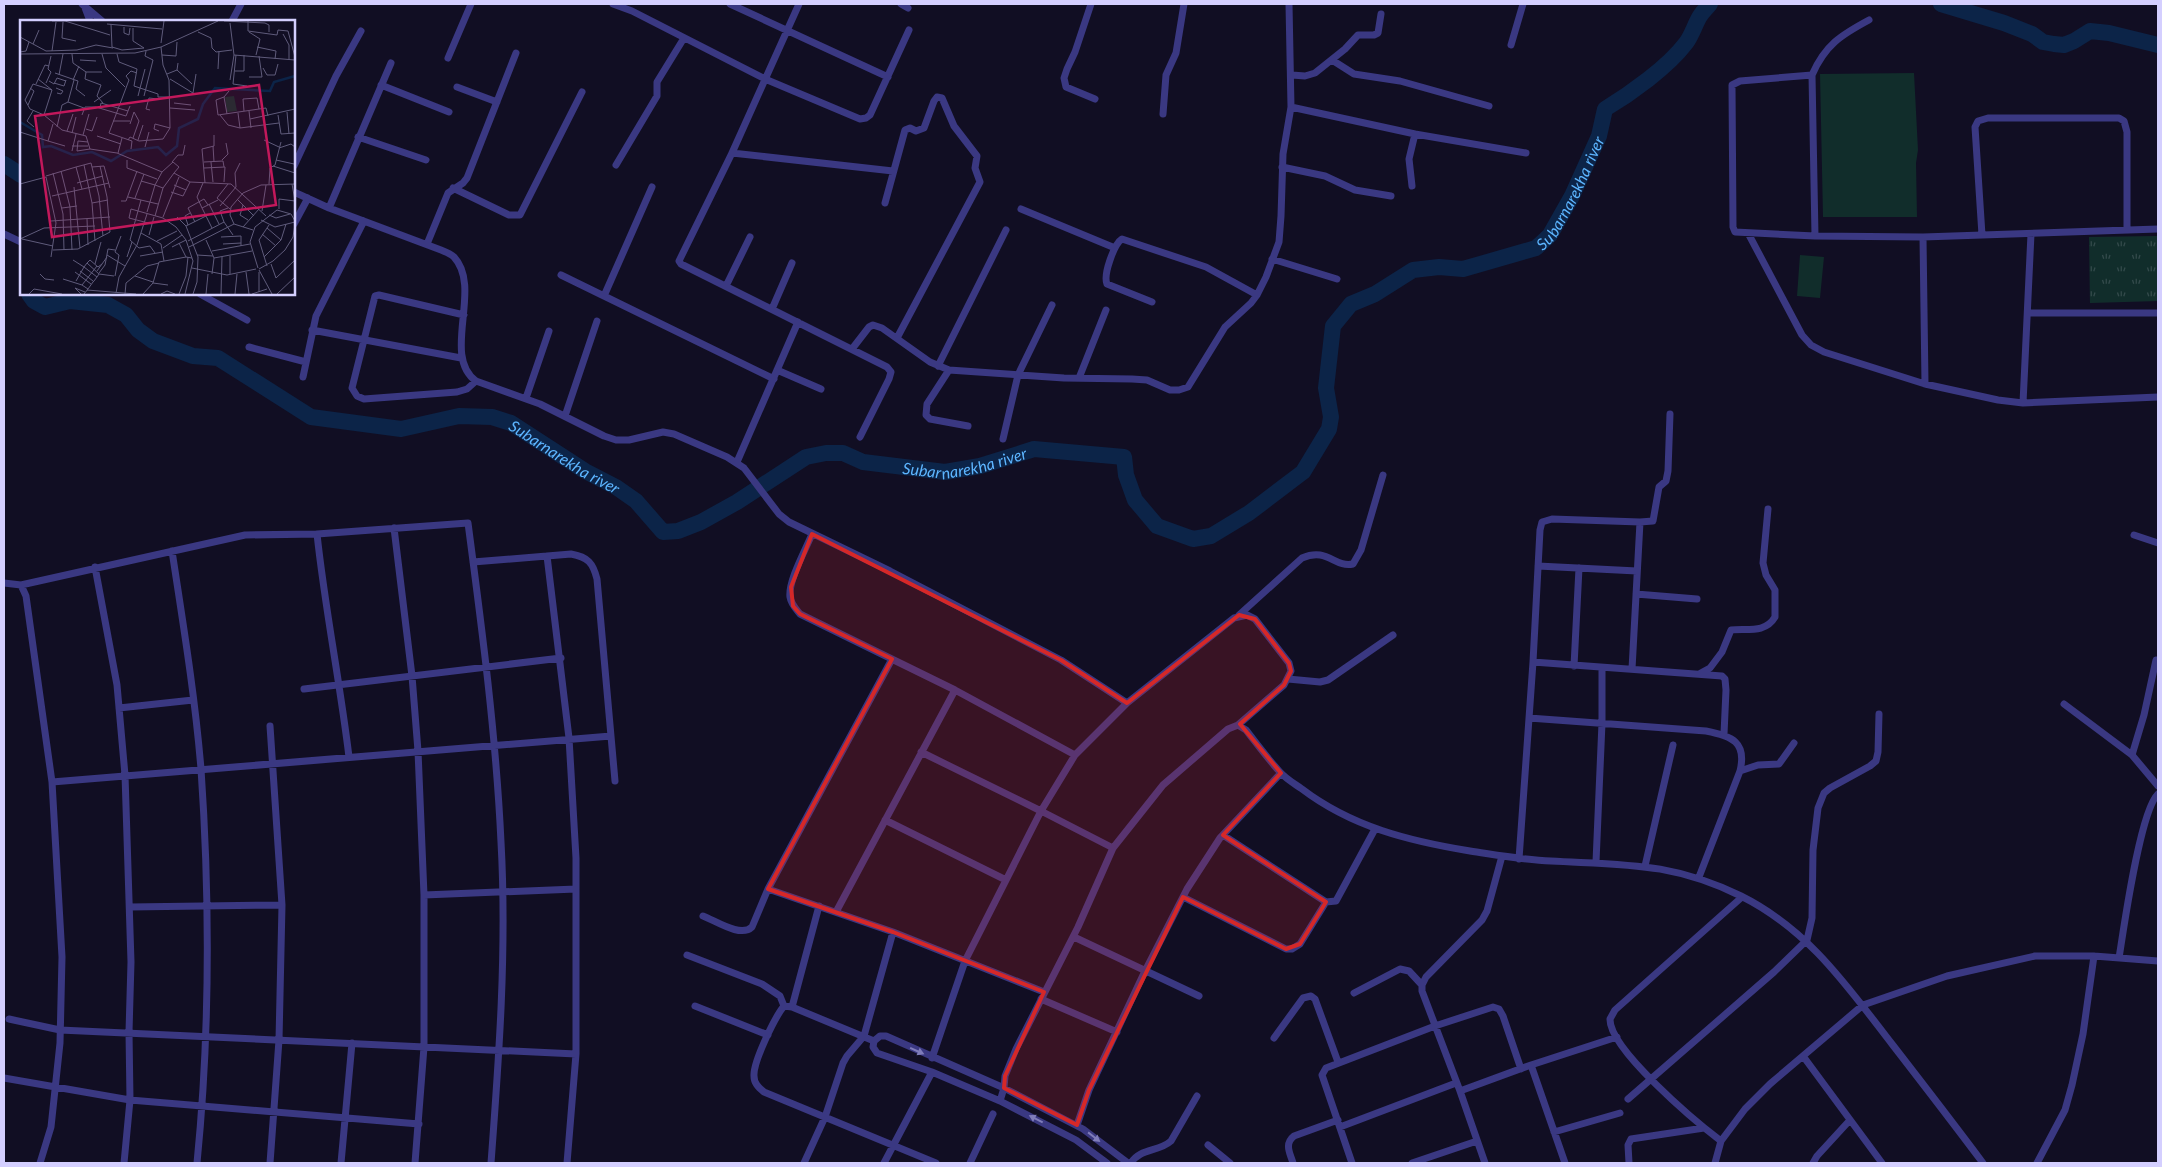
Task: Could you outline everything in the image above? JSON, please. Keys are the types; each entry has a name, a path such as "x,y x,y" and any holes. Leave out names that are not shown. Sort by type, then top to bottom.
{"street":[{"path":"83,4 90,20"},
{"path":"83,4 101,20"},
{"path":"233,20 241,4"},
{"path":"448,58 471,4"},
{"path":"613,4 625,6 765,79 860,119 866,118 870,114 909,30"},
{"path":"730,4 888,77"},
{"path":"799,4 732,153 679,261 681,264 887,367 891,372 860,437"},
{"path":"1091,4 1064,78 1066,87 1095,100"},
{"path":"1163,114 1166,75 1176,53 1184,4"},
{"path":"852,349 869,327 873,325 882,328 938,366 949,370 1146,380 1170,390 1188,387 1225,327 1257,295 1272,259 1281,229 1282,166 1291,107 1292,75 1289,4"},
{"path":"1511,45 1523,4"},
{"path":"1292,75 1310,75 1332,60 1358,35 1378,33 1381,14"},
{"path":"1815,236 1812,75 1818,61 1833,42 1869,20"},
{"path":"295,164 332,85 361,31"},
{"path":"616,165 658,96 657,82 684,38"},
{"path":"427,244 445,200 453,188 463,183 467,178 516,53"},
{"path":"1332,60 1354,74 1400,81 1489,106"},
{"path":"329,208 391,63"},
{"path":"1812,75 1740,81 1732,85 1733,227 1735,232 1815,236 1924,237 2158,229"},
{"path":"381,85 449,112"},
{"path":"457,87 497,102"},
{"path":"453,188 509,215 520,215 582,92"},
{"path":"885,203 905,130 910,128 916,131 924,128 934,101 937,97 942,98 954,126 977,156 975,168 980,182 897,338"},
{"path":"1291,107 1415,134 1526,153"},
{"path":"1982,235 1974,127 1978,121 1988,118 2119,118 2124,121 2127,132 2127,230"},
{"path":"1412,186 1409,159 1415,134"},
{"path":"358,137 426,160"},
{"path":"732,153 893,170"},
{"path":"1282,166 1325,176 1355,190 1391,196"},
{"path":"604,296 652,187"},
{"path":"295,192 329,208 427,244 453,256 460,265 464,276 461,358 464,369 476,381 526,398 616,440 629,440 663,432 674,434 737,462 744,468 779,514 789,522 890,571 1061,660 1127,703"},
{"path":"295,222 308,198"},
{"path":"1021,209 1115,248"},
{"path":"303,378 312,330 323,302 364,221"},
{"path":"938,366 1006,230"},
{"path":"1748,233 1802,335 1811,345 1844,360 1925,384 1978,397 2023,403 2158,397"},
{"path":"4,234 20,242"},
{"path":"2023,403 2031,234"},
{"path":"726,286 750,237"},
{"path":"1924,237 1925,384"},
{"path":"1152,302 1107,284 1105,276 1119,240 1125,238 1166,255 1215,270 1257,295"},
{"path":"1272,259 1337,279"},
{"path":"772,309 792,263"},
{"path":"561,275 774,379"},
{"path":"464,315 379,294 372,299 352,388 357,396 364,399 457,392 467,389 476,381"},
{"path":"202,295 247,320"},
{"path":"1002,439 1018,375 1052,305"},
{"path":"1079,378 1106,310"},
{"path":"2028,313 2158,313"},
{"path":"565,416 597,321"},
{"path":"737,462 798,322"},
{"path":"312,330 461,358"},
{"path":"526,398 550,331"},
{"path":"249,347 306,362"},
{"path":"778,370 821,389"},
{"path":"949,370 927,404 926,415 930,419 968,426"},
{"path":"1519,859 1542,522 1552,519 1640,522 1650,522 1653,520 1659,487 1666,481 1669,463 1670,414"},
{"path":"932,1058 965,961 1041,811 1075,755 1127,703 1239,615 1302,558 1321,554 1342,564 1353,564 1360,550 1382,475"},
{"path":"1699,674 1710,668 1722,652 1731,630 1763,628 1775,617 1775,590 1766,575 1763,563 1768,509"},
{"path":"4,583 21,585 245,535 317,534 468,522 486,667 502,843 503,891 499,1051 491,1163"},
{"path":"1632,669 1640,522"},
{"path":"394,528 412,676 418,751 424,895 424,1047 415,1163"},
{"path":"317,534 321,571 340,685 348,757"},
{"path":"812,534 791,586 790,598 793,606 800,614 955,690 1075,755"},
{"path":"2134,535 2158,543"},
{"path":"172,551 193,700 200,769 207,905 206,1036 198,1163"},
{"path":"473,562 570,554 583,556 591,562 597,580 615,781"},
{"path":"547,556 561,658 569,738 576,889 576,1054 567,1163"},
{"path":"1538,566 1637,571"},
{"path":"95,567 117,685 125,775 130,907 130,1100 124,1163"},
{"path":"1574,666 1579,568"},
{"path":"21,585 26,596 52,782 62,957 60,1030 51,1128 40,1163"},
{"path":"1636,594 1697,599"},
{"path":"1000,1101 1005,1076 1042,995 1074,937 1114,848 1163,785 1228,729 1238,726 1284,685 1288,679 1291,671 1289,663 1255,619 1247,615 1239,615"},
{"path":"1288,679 1320,682 1328,680 1393,635"},
{"path":"304,689 561,658"},
{"path":"703,916 740,931 750,930 768,889 892,659"},
{"path":"2132,755 2144,715 2156,660"},
{"path":"1533,662 1718,675 1725,679 1724,734"},
{"path":"1596,862 1602,723 1602,668"},
{"path":"836,912 955,690"},
{"path":"119,708 193,700"},
{"path":"2064,704 2132,755 2158,786"},
{"path":"1628,1099 1767,979 1807,940 1812,918 1812,860 1818,808 1824,793 1830,788 1876,761 1879,714"},
{"path":"1529,718 1687,729 1724,734 1733,740 1742,750 1740,771 1699,877"},
{"path":"270,726 282,905 279,1040 270,1163"},
{"path":"1238,726 1246,730 1281,774 1320,803 1346,818 1375,829 1421,843 1519,859 1645,866 1699,877 1742,896 1777,917 1807,940 1863,1005 1983,1163"},
{"path":"52,782 494,744 611,736"},
{"path":"1740,771 1758,765 1779,764 1794,743"},
{"path":"1645,866 1673,745"},
{"path":"921,752 1114,848"},
{"path":"1077,1125 1089,1090 1145,971 1183,897 1223,836 1281,774"},
{"path":"2119,958 2131,886 2146,822 2150,807 2158,794"},
{"path":"885,820 1006,880"},
{"path":"1223,836 1326,902 1336,901 1375,829"},
{"path":"1485,1163 1422,991 1422,985 1426,977 1482,920 1487,910 1502,856"},
{"path":"424,895 576,889"},
{"path":"768,889 893,932 965,961 1042,995 1117,1032"},
{"path":"1721,1140 1704,1128 1650,1079 1617,1037 1609,1022 1611,1014 1615,1010 1742,896"},
{"path":"1183,897 1286,949 1292,949 1300,944 1326,902"},
{"path":"130,907 282,905"},
{"path":"792,1006 819,906"},
{"path":"804,1163 825,1117 843,1063 864,1036 893,932"},
{"path":"1074,937 1199,996"},
{"path":"687,955 762,984 780,996 784,1006"},
{"path":"1716,1163 1721,1140 1732,1124 1758,1096 1863,1005 1919,984 1998,963 2047,955 2094,956 2158,961"},
{"path":"2037,1163 2062,1116 2072,1084 2083,1034 2094,956"},
{"path":"1354,993 1400,969 1409,971 1422,985"},
{"path":"1274,1038 1303,998 1311,996 1315,999 1338,1062"},
{"path":"695,1006 768,1036"},
{"path":"784,1006 792,1006 874,1041"},
{"path":"784,1006 775,1020 755,1067 754,1077 757,1087 764,1092 936,1163"},
{"path":"1352,1163 1322,1075 1326,1068 1435,1026 1485,1008 1493,1007 1499,1009 1503,1016 1521,1068"},
{"path":"9,1019 60,1030 576,1054"},
{"path":"1107,1163 1076,1140 1000,1101 932,1072 877,1052 873,1047 874,1041 880,1036 886,1036 932,1058 1004,1088 1077,1125 1129,1163 1135,1156 1167,1145 1197,1096"},
{"path":"1460,1091 1521,1068 1617,1037"},
{"path":"341,1163 352,1043"},
{"path":"1803,1056 1882,1163"},
{"path":"1531,1065 1565,1163"},
{"path":"884,1163 932,1072"},
{"path":"4,1078 130,1100 419,1124"},
{"path":"1293,1163 1288,1148 1290,1140 1294,1136 1339,1123 1456,1083"},
{"path":"1554,1132 1620,1112"},
{"path":"970,1163 993,1114"},
{"path":"1813,1163 1817,1156 1850,1120"},
{"path":"1629,1163 1628,1145 1630,1139 1704,1128"},
{"path":"1412,1163 1477,1141"},
{"path":"1208,1145 1230,1163"}],"highlighted area":[{"path":"812,534 1061,660 1127,703 1239,615 1255,619 1289,663 1291,671 1284,685 1240,724 1281,773 1223,835 1326,902 1300,944 1286,949 1183,897 1089,1090 1077,1125 1004,1088 1005,1076 1044,992 893,932 768,889 892,659 800,614 793,606 791,587"}],"green space":[{"path":"1914,73 1918,150 1916,163 1917,217 1823,217 1820,74"},
{"path":"2158,236 2158,301 2090,303 2089,237"},
{"path":"1800,255 1824,257 1820,298 1797,296"}],"waterway":[{"name":"Subarnarekha river","path":"30,295 34,301 45,307 70,301 108,305 126,315 138,330 153,341 193,356 218,358 311,417 401,429 459,416 492,417 511,423 585,471 616,487 636,501 663,532 678,531 701,522 737,502 806,457 826,453 843,453 863,462 945,472 980,466 1034,449 1124,457 1126,475 1135,500 1157,526 1193,539 1211,536 1249,513 1303,472 1329,429 1331,417 1326,388 1333,326 1351,304 1375,294 1413,270 1439,267 1463,269 1536,248 1550,235 1572,196 1599,136 1605,109 1637,88 1669,61 1686,43 1700,16 1710,4"},
{"name":"Subarnarekha river","path":"1941,4 2004,23 2032,34 2043,42 2064,45 2090,31 2109,33 2158,45"},
{"name":"Subarnarekha river","path":"4,164 20,174"}]}
